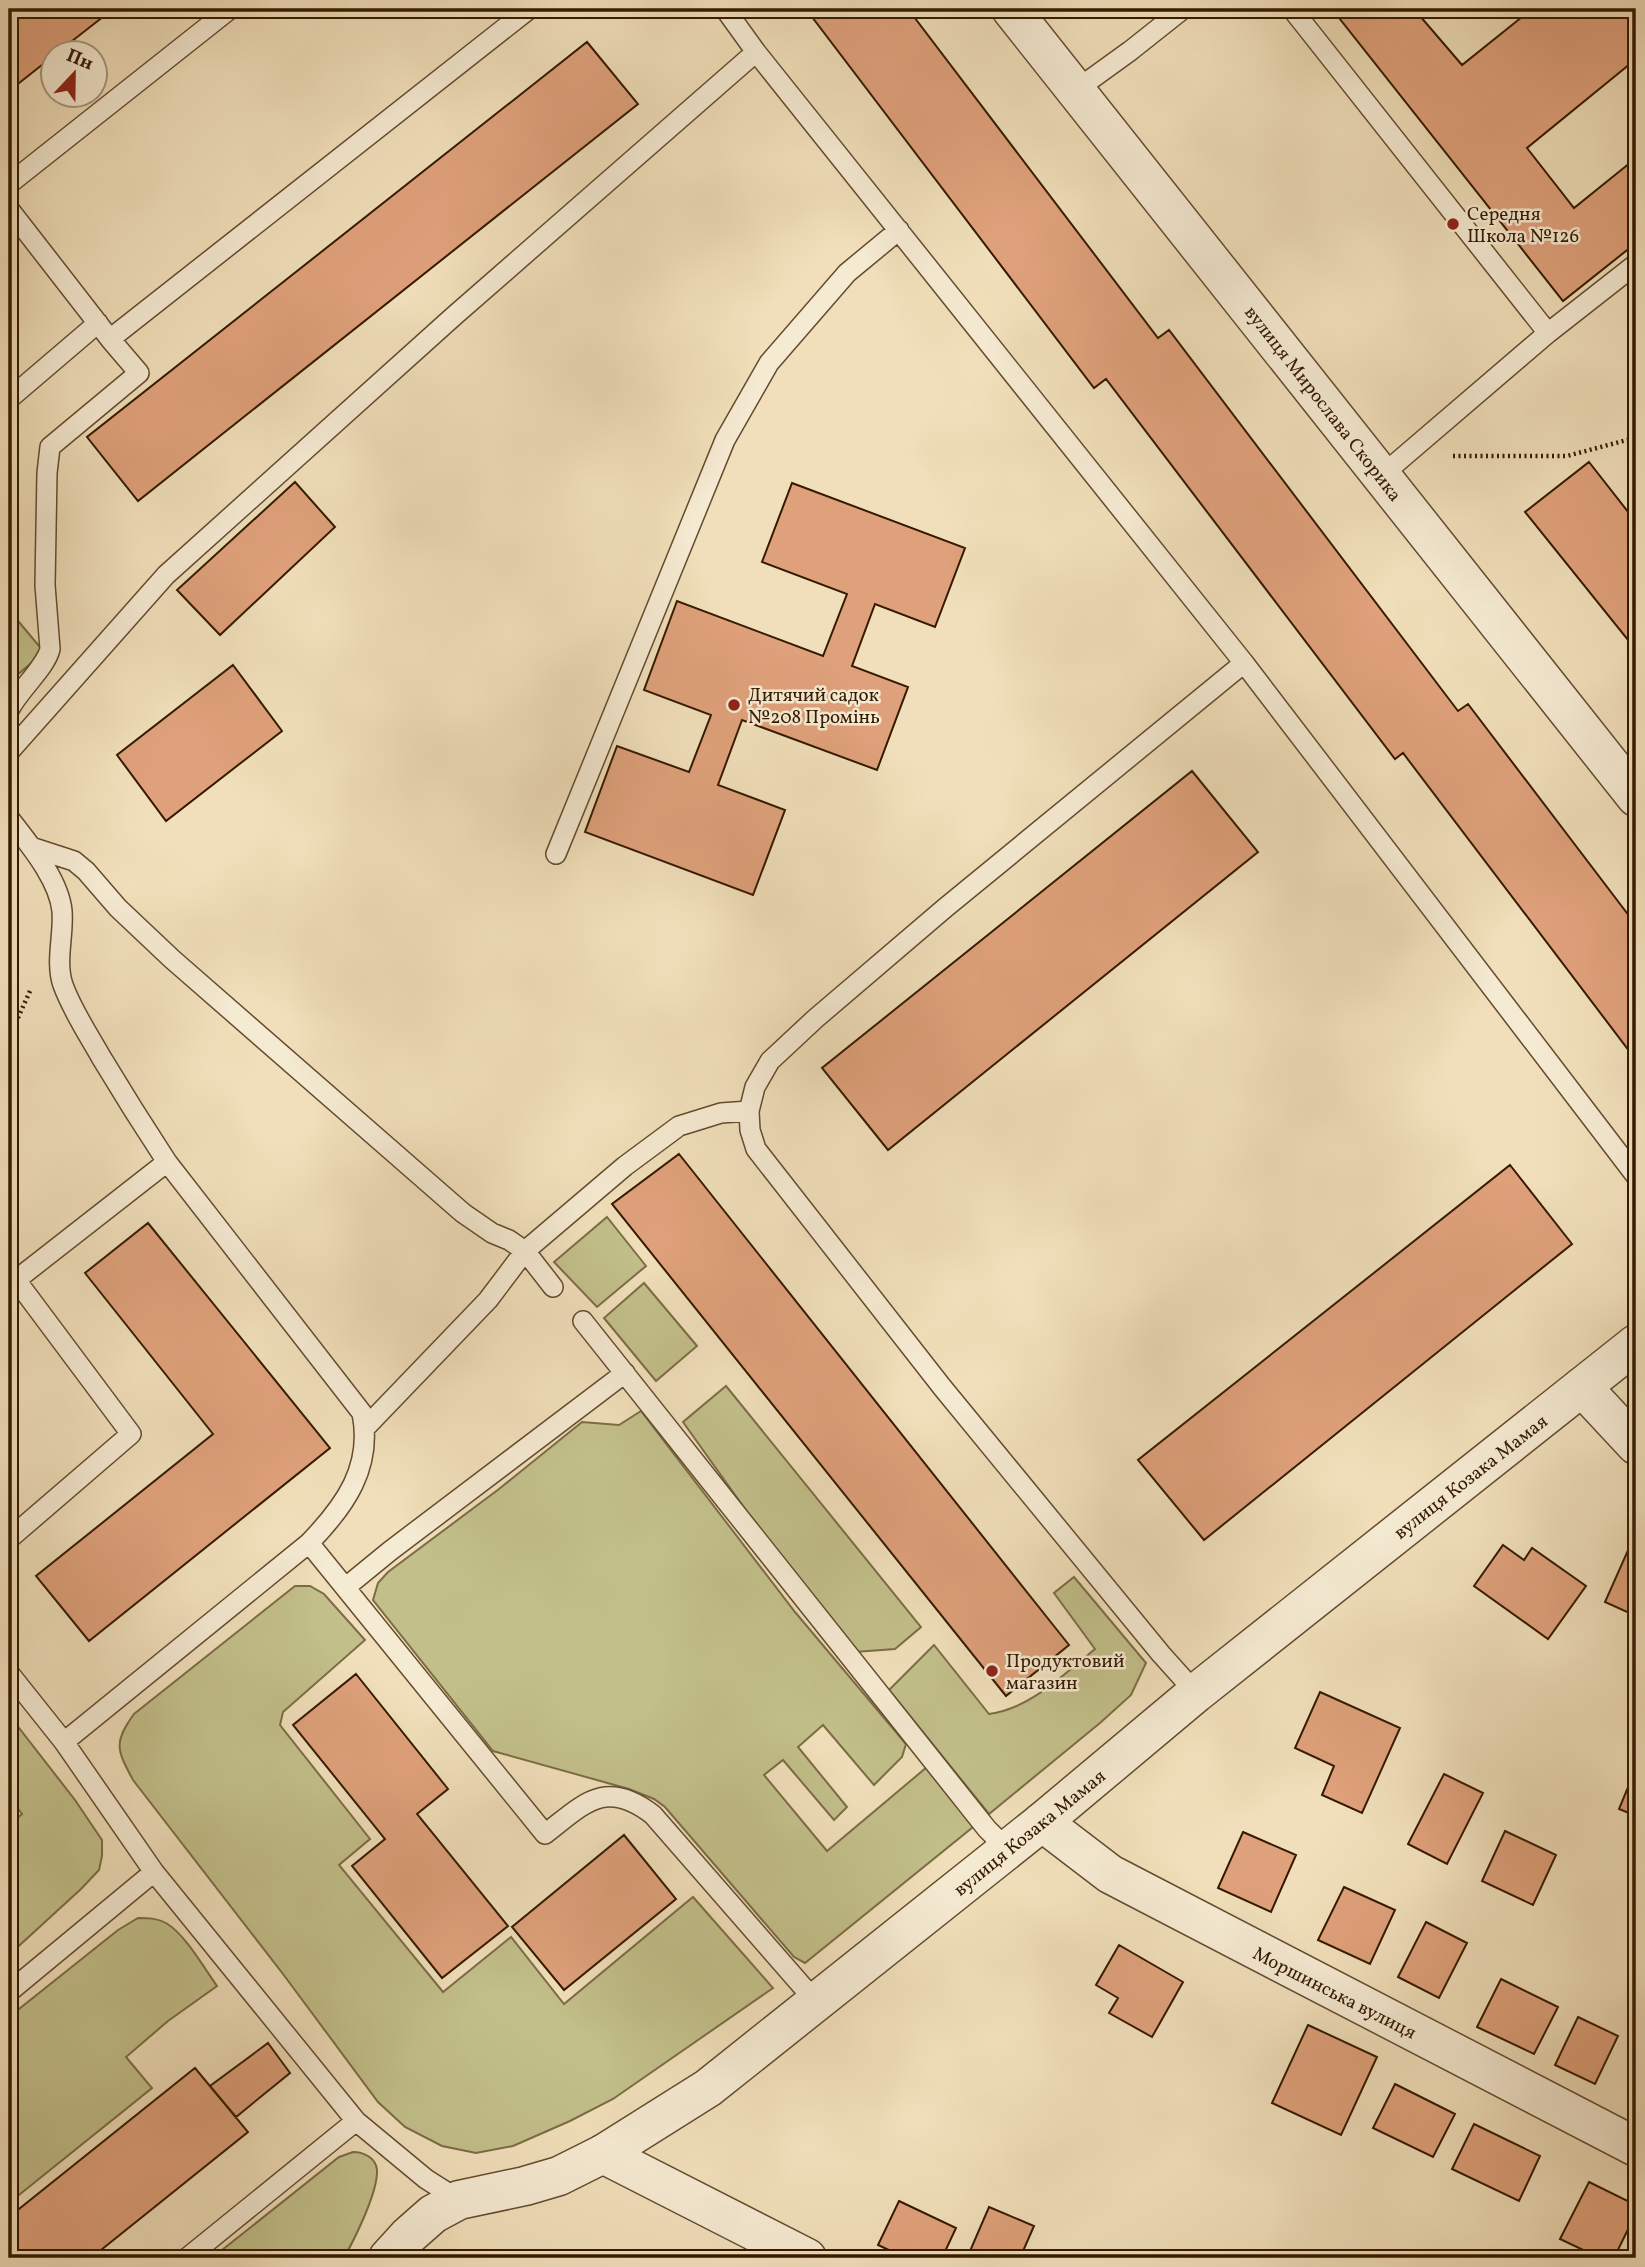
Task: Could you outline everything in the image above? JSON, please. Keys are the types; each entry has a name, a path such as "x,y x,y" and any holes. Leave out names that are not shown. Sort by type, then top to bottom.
{"street":[{"name":"вулиця Мирослава Скорика","path":"1011,9 1076,90 1396,464 1636,797"},
{"name":"вулиця Козака Мамая","path":"388,2258 433,2214 460,2200 525,2186 559,2175 603,2154 708,2088 1008,1850 1196,1693 1636,1344"},
{"path":"1582,1387 1636,1446"},
{"name":"Моршинська вулиця","path":"1042,1822 1110,1874 1636,2147"},
{"path":"603,2154 807,2258"}],"lane":[{"path":"9,184 230,9"},
{"path":"110,339 529,9"},
{"path":"725,9 756,52 1244,663 1636,1176"},
{"path":"1076,90 1183,9"},
{"path":"1292,9 1548,332"},
{"path":"9,752 166,575 404,361 756,52"},
{"path":"9,209 139,373 50,447 45,585 50,649 48,659 16,695 9,710"},
{"path":"556,853 725,440 769,363 847,273 899,230"},
{"path":"1396,464 1548,332 1636,264"},
{"path":"9,399 98,323"},
{"path":"1196,1693 951,1397 757,1149 749,1111 755,1087 770,1061 815,1019 945,908 1244,663"},
{"path":"9,818 56,886 62,908 62,984 91,1040 167,1162 354,1402 362,1413 365,1428 364,1445 354,1486 342,1507 309,1543 64,1742"},
{"path":"31,847 74,861 86,871 144,934 310,1082 463,1213 525,1251 553,1287"},
{"path":"365,1428 488,1300 525,1251 625,1166 679,1126 721,1113 749,1111"},
{"path":"9,1539 131,1434 16,1280 167,1162"},
{"path":"583,1321 815,1616 987,1829 1008,1850"},
{"path":"346,1587 625,1373"},
{"path":"309,1543 545,1834 585,1803 598,1798 616,1797 634,1802 653,1815 817,2003"},
{"path":"9,1673 64,1742 154,1872 356,2121 426,2179 460,2200"},
{"path":"9,1992 154,1872"},
{"path":"187,2258 356,2121"}],"path":[{"path":"1396,464 1457,457 1567,456 1627,440 1636,442"},
{"path":"9,1038 35,979"}],"shaded area":[{"path":"9,610 44,652 9,682"},
{"path":"607,1217 646,1266 597,1307 554,1262"},
{"path":"644,1283 697,1346 656,1381 604,1318"},
{"path":"726,1386 921,1627 895,1649 855,1652 775,1551 683,1422"},
{"path":"641,1411 795,1612 906,1744 902,1757 874,1785 823,1725 798,1747 847,1807 834,1820 783,1760 764,1775 827,1851 927,1767 973,1827 805,1963 794,1957 665,1807 654,1799 629,1789 493,1751 373,1600 378,1583 388,1572 499,1489 582,1422 619,1425"},
{"path":"1074,1577 1146,1663 1131,1695 989,1814 889,1690 934,1645 989,1714 1004,1711 1032,1698 1095,1649 1054,1593"},
{"path":"295,1586 310,1586 324,1594 365,1640 283,1712 280,1725 370,1839 339,1865 443,1992 511,1937 564,2004 693,1897 773,1988 613,2099 513,2146 476,2153 442,2146 405,2127 378,2102 133,1780 121,1754 120,1740 134,1714"},
{"path":"9,1715 75,1800 102,1840 102,1856 99,1870 9,1955 9,1825 22,1814 9,1797"},
{"path":"138,1918 159,1920 173,1928 217,1986 168,2021 126,2057 152,2088 9,2203 9,2017 118,1930"},
{"path":"353,2152 372,2159 377,2170 374,2190 365,2215 344,2258 212,2258 339,2157"}],"building":[{"path":"9,9 113,9 76,38 38,38 38,68 9,91"},
{"path":"806,9 908,9 1158,338 1169,330 1458,711 1468,704 1636,925 1636,1060 1403,753 1395,759 1106,379 1094,388"},
{"path":"1332,9 1414,9 1462,65 1532,9 1636,9 1636,59 1527,148 1574,208 1636,158 1636,243 1563,301"},
{"path":"587,42 638,104 138,501 87,437"},
{"path":"1589,462 1636,522 1636,650 1525,512"},
{"path":"295,482 335,527 220,635 177,590"},
{"path":"792,483 965,548 935,627 875,604 852,666 908,687 877,770 742,720 718,785 785,810 753,895 585,832 617,746 689,772 711,715 644,690 677,601 823,656 847,594 762,562"},
{"path":"233,665 282,731 166,821 117,755"},
{"path":"1192,771 1258,852 888,1150 822,1068"},
{"path":"679,1154 1069,1645 1006,1696 612,1204"},
{"path":"1510,1165 1572,1244 1204,1540 1138,1460"},
{"path":"148,1223 330,1448 89,1641 36,1576 213,1434 85,1273"},
{"path":"1503,1545 1524,1560 1532,1548 1586,1586 1548,1639 1474,1586"},
{"path":"1629,1548 1636,1551 1636,1616 1605,1602"},
{"path":"356,1674 448,1789 417,1814 508,1926 442,1978 352,1866 385,1839 293,1725"},
{"path":"1320,1692 1400,1728 1362,1813 1322,1795 1334,1766 1295,1748"},
{"path":"1636,1768 1636,1816 1619,1809"},
{"path":"1444,1774 1483,1793 1447,1864 1408,1844"},
{"path":"1505,1831 1556,1855 1533,1905 1482,1881"},
{"path":"1243,1832 1296,1855 1271,1912 1218,1888"},
{"path":"624,1835 676,1899 564,1990 512,1927"},
{"path":"1344,1887 1395,1910 1370,1964 1318,1940"},
{"path":"1426,1922 1467,1943 1439,1998 1398,1977"},
{"path":"1119,1945 1183,1982 1152,2037 1109,2013 1118,1998 1096,1985"},
{"path":"1501,1979 1558,2007 1534,2054 1477,2027"},
{"path":"1578,2017 1618,2036 1595,2084 1555,2065"},
{"path":"1308,2025 1377,2057 1341,2135 1272,2103"},
{"path":"268,2043 290,2073 236,2117 210,2086"},
{"path":"195,2068 248,2132 91,2258 9,2258 9,2217"},
{"path":"1395,2084 1455,2114 1433,2157 1373,2128"},
{"path":"1474,2124 1540,2156 1519,2201 1452,2169"},
{"path":"1589,2182 1636,2205 1636,2213 1614,2258 1600,2258 1560,2239"},
{"path":"899,2201 956,2228 942,2258 906,2258 878,2245"},
{"path":"989,2207 1034,2226 1020,2258 967,2258"}],"place":[{"name":"Середня Школа №126","path":"1453,224"},
{"name":"Дитячий садок №208 Промінь","path":"734,705"},
{"name":"Продуктовий магазин","path":"992,1671"}]}
